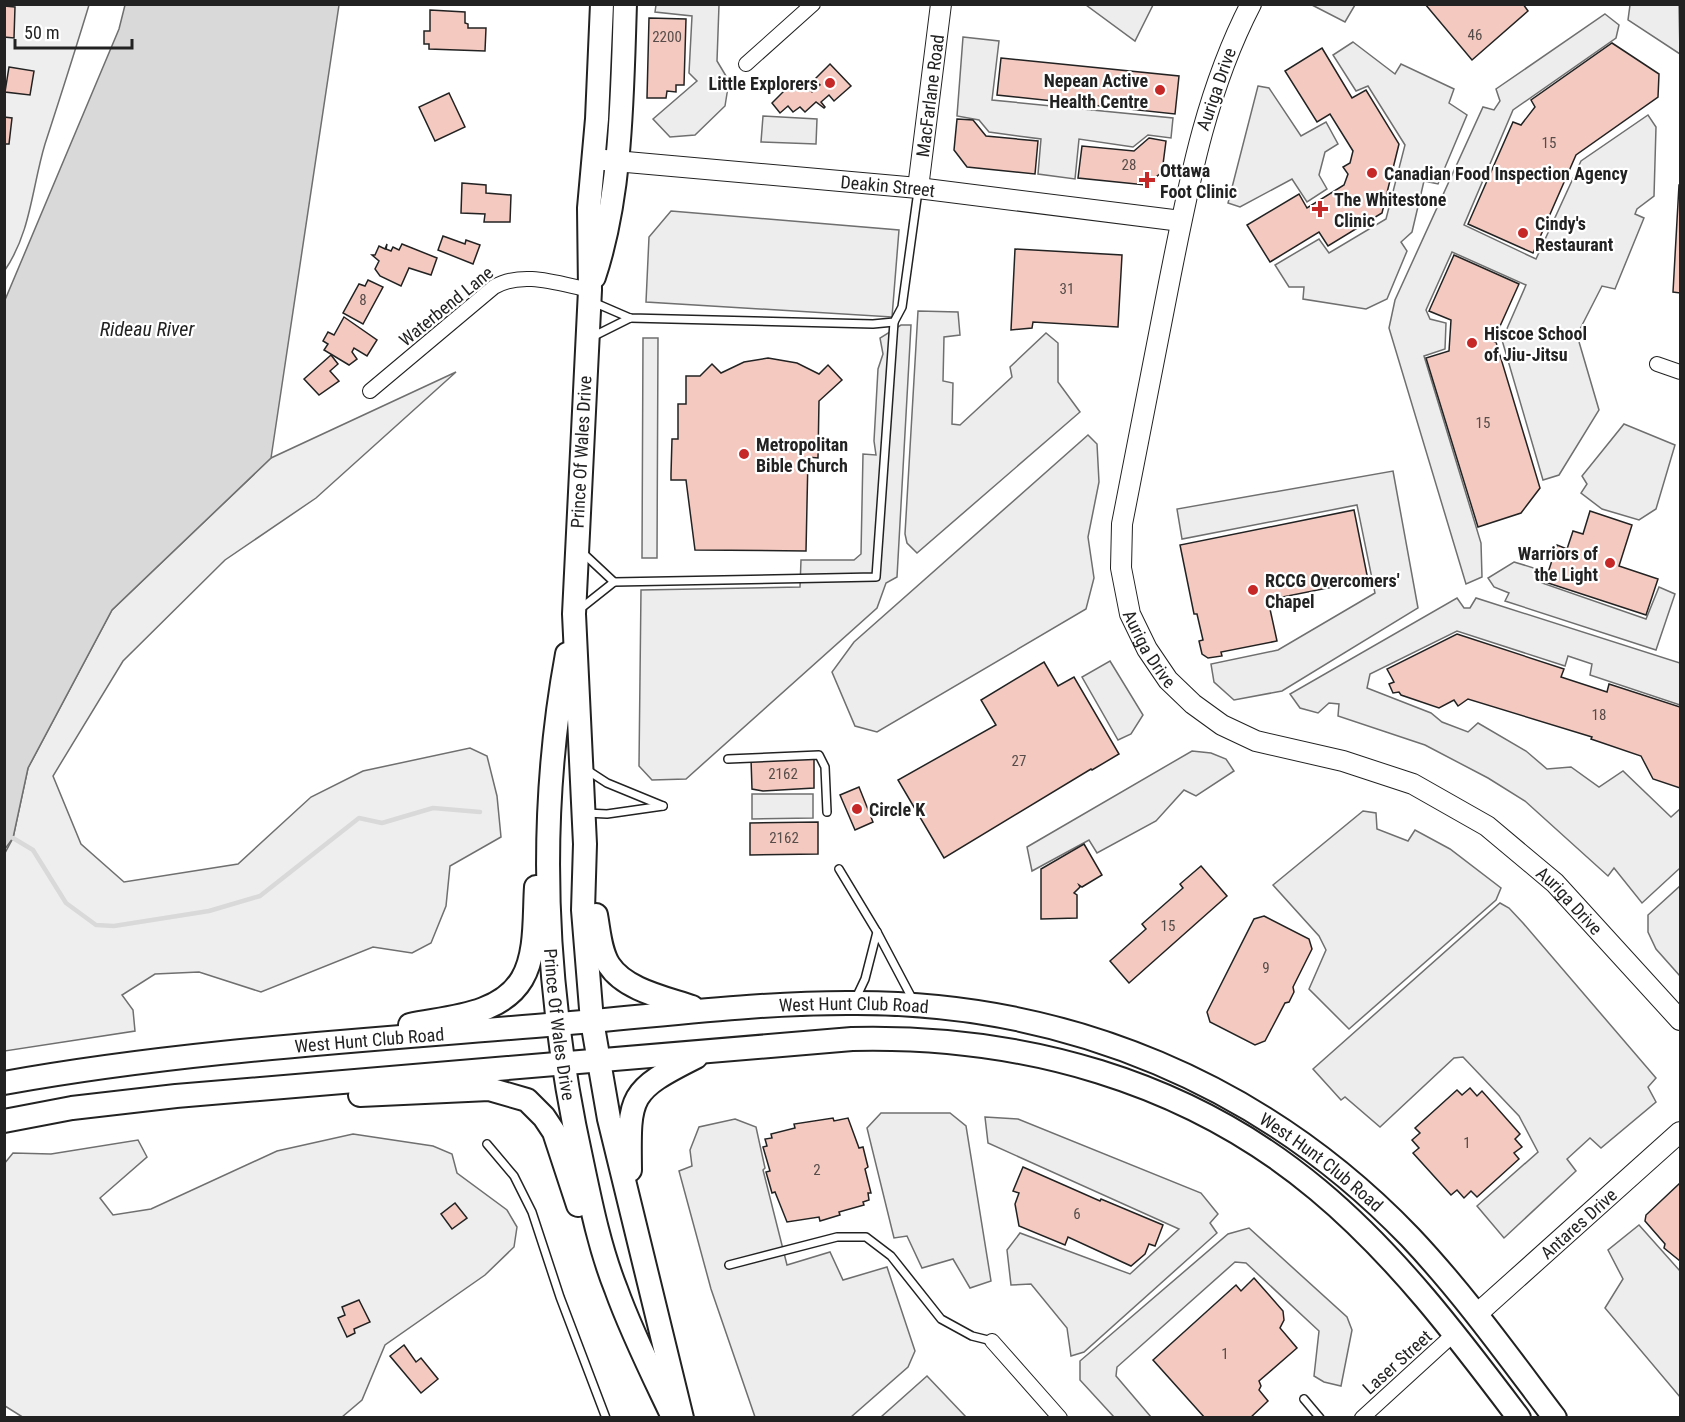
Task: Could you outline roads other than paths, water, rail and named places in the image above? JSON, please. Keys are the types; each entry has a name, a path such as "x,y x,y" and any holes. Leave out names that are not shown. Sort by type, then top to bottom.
{"main road":[{"name":"Prince Of Wales Drive","path":"602,4 604,160"},
{"name":"Prince Of Wales Drive","path":"625,4 604,160 587,242 590,295 574,614 585,844 583,910 592,1021 599,1062 631,1210 682,1418"},
{"name":"Prince Of Wales Drive","path":"574,614 559,696 547,836 552,971 562,1065 586,1185 615,1289 674,1418"},
{"path":"550,790 555,801 564,808 584,813"},
{"path":"307,1046 466,1013 499,1003 522,980 530,956 538,869 547,836"},
{"path":"585,844 599,931 610,967 620,977 652,994 702,1010"},
{"name":"West Hunt Club Road","path":"4,1083 130,1063 702,1010 854,1003 915,1005 989,1015 1098,1040 1207,1084 1271,1122 1349,1179 1412,1239 1477,1314 1554,1418"},
{"name":"West Hunt Club Road","path":"4,1121 176,1096 862,1039 968,1043 1044,1056 1135,1082 1216,1121 1266,1152 1317,1189 1394,1263 1455,1333 1520,1418"},
{"path":"631,1210 631,1107 641,1090 650,1081 707,1051"},
{"path":"176,1096 357,1096 489,1089 527,1100 544,1117 554,1132 585,1222 615,1289"},
{"path":"1455,1333 1477,1314"}],"street":[{"path":"746,64 813,4"},
{"name":"MacFarlane Road","path":"918,188 940,4"},
{"name":"Auriga Drive","path":"1251,4 1224,58 1199,138 1181,221 1122,524 1121,568 1130,614 1147,649 1168,680 1193,704 1222,725 1256,741 1343,761 1413,784 1487,826 1556,884 1680,1020"},
{"name":"Deakin Street","path":"604,160 918,188 1181,221"},
{"name":"Waterbend Lane","path":"370,391 494,287 507,279 523,278 590,295"},
{"path":"1657,364 1680,372"},
{"name":"Antares Drive","path":"1477,1314 1680,1132"},
{"name":"Laser Street","path":"1362,1418 1455,1333"},
{"path":"992,1341 1060,1418"}],"lane":[{"path":"574,614 614,582 876,577 894,322 902,307 918,188"},
{"path":"590,295 630,318"},
{"path":"587,340 630,318 894,322"},
{"path":"576,546 614,582"},
{"path":"728,759 819,754 825,767 827,812"},
{"path":"582,766 607,783 663,806 607,814 584,813"},
{"path":"839,869 877,932 915,1005"},
{"path":"854,1003 865,979 877,932"},
{"path":"487,1144 514,1176 532,1212 560,1297 606,1418"},
{"path":"729,1265 837,1237 866,1237 891,1256 941,1318 972,1336 992,1341"},
{"path":"1304,1399 1320,1418"}],"water":[{"name":"Rideau River","path":"125,5 339,5 271,458 112,610 28,768 13,838 5,849 5,300 119,29"}],"waterway":[{"path":"13,838 33,850 66,903 96,925 114,926 209,911 260,896 359,818 382,823 433,808 480,812"}],"place":[{"name":"Little Explorers","path":"830,83"},
{"name":"Nepean Active Health Centre","path":"1160,90"},
{"name":"Canadian Food Inspection Agency","path":"1372,173"},
{"name":"Ottawa Foot Clinic","path":"1147,180"},
{"name":"The Whitestone Clinic","path":"1320,209"},
{"name":"Cindy's Restaurant","path":"1523,233"},
{"name":"Hiscoe School of Jiu-Jitsu","path":"1472,343"},
{"name":"Metropolitan Bible Church","path":"744,454"},
{"name":"Warriors of the Light","path":"1610,563"},
{"name":"RCCG Overcomers' Chapel","path":"1253,590"},
{"name":"Circle K","path":"857,809"}]}
